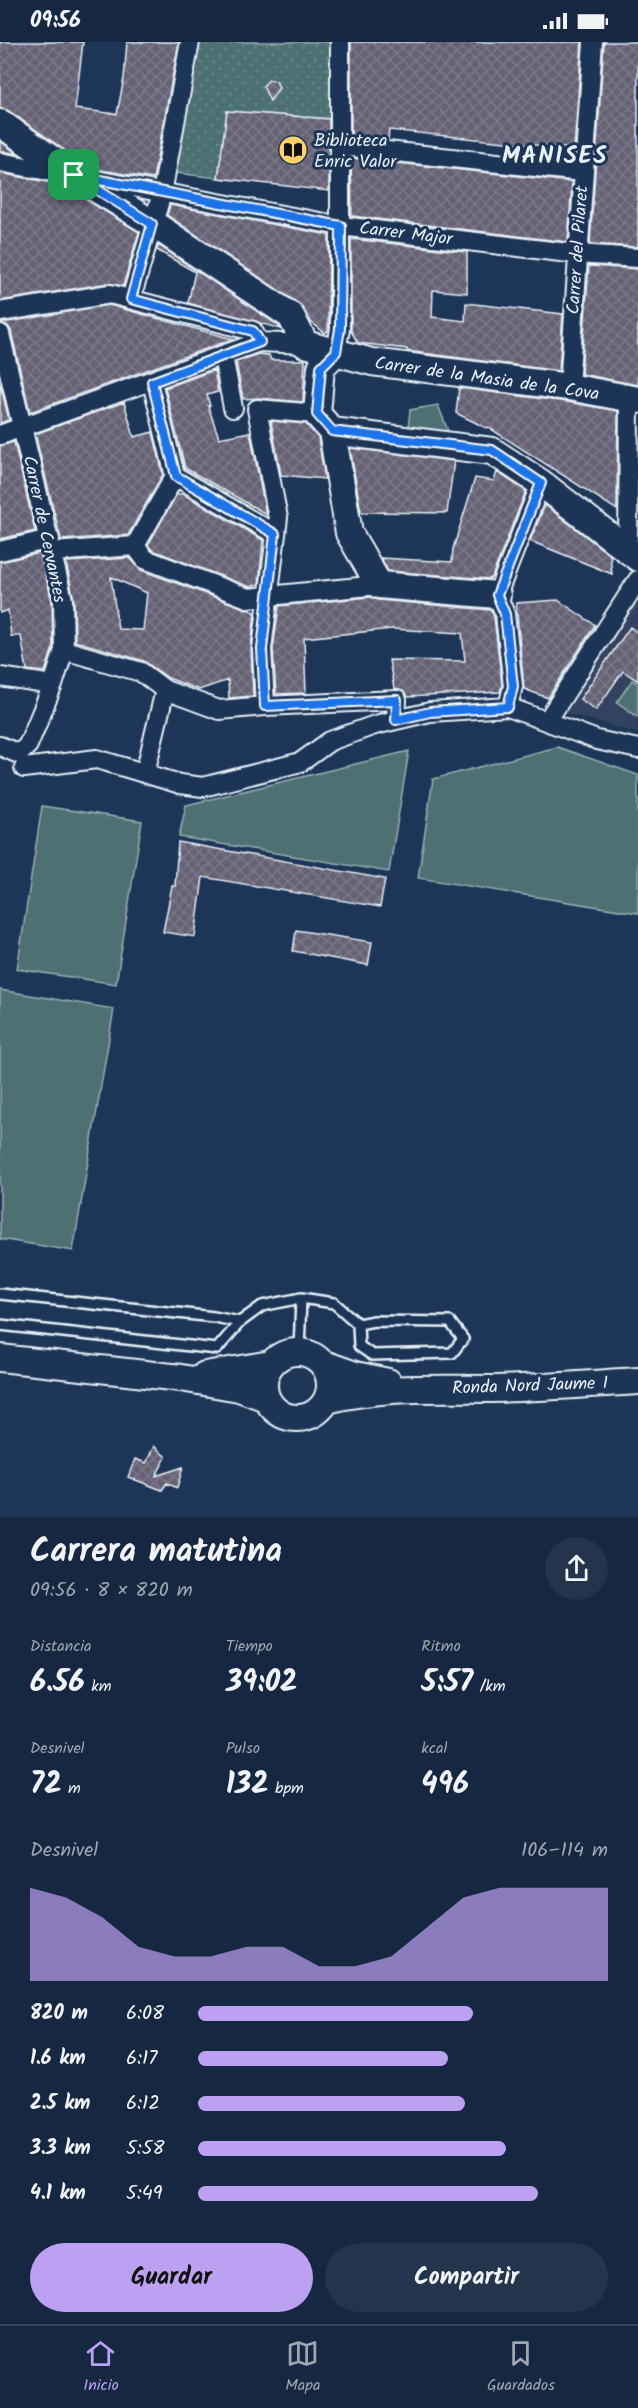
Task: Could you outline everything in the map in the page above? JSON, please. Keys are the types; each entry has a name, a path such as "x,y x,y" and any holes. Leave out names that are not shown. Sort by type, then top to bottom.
{"street":[{"path":"131,299 162,193 190,42"},
{"path":"340,42 340,329 336,352 321,367 324,423 349,533 379,585"},
{"name":"Carrer del Pilaret","path":"569,387 582,172 593,42"},
{"path":"0,123 74,175 291,316 305,344 260,342 0,435"},
{"path":"341,146 582,172"},
{"name":"Carrer Major","path":"0,162 341,226 577,254 638,258"},
{"path":"0,312 110,294 253,331 260,342"},
{"name":"Carrer de Cervantes","path":"0,334 63,600 64,650 53,685 22,761"},
{"name":"Carrer de la Masia de la Cova","path":"305,344 372,362 569,387 633,400"},
{"path":"223,356 233,408"},
{"path":"135,546 176,476 152,382"},
{"path":"633,400 633,554"},
{"path":"265,706 262,649 278,518 256,409 324,423 492,450 541,483 633,554"},
{"path":"176,476 275,534"},
{"path":"508,707 513,686 505,614 497,595 541,483"},
{"path":"0,551 51,545 135,546 146,559 248,598 379,585 497,595"},
{"path":"547,721 638,580"},
{"path":"64,650 141,672 165,690 219,710 397,700 396,720"},
{"path":"0,677 53,685"},
{"path":"145,773 165,690"},
{"path":"0,746 22,761 97,759 180,784 203,787 301,762 330,741 396,720 430,712 508,707 597,740 638,749"},
{"path":"181,1378 271,1364 284,1354 299,1351 313,1355 324,1364 331,1382 327,1400 312,1415 291,1418 273,1408 266,1398 264,1380 271,1364"},
{"path":"0,1358 181,1378 239,1388 266,1398"},
{"name":"Ronda Nord Jaume I","path":"324,1364 355,1375 421,1388"},
{"name":"Ronda Nord Jaume I","path":"327,1400 356,1392 421,1388 494,1389 638,1381"}],"lane":[{"path":"0,1294 214,1317 240,1322"},
{"path":"299,1351 301,1298"},
{"path":"0,1325 217,1349 240,1322 262,1306 301,1298 334,1303 358,1324 359,1346 372,1355 452,1353 463,1339 450,1322 358,1324"}],"shaded area":[{"path":"638,601 638,733 561,712"}],"green space":[{"path":"198,42 328,42 330,44 333,119 227,111 218,178 176,173"},
{"path":"438,405 448,431 408,428 410,410"},
{"path":"632,680 638,684 638,717 617,702"},
{"path":"557,747 638,775 638,913 418,878 433,779"},
{"path":"409,751 389,872 179,837 186,805"},
{"path":"42,806 142,821 116,984 17,969"},
{"path":"0,990 114,1009 73,1251 0,1239"}],"building":[{"path":"0,42 83,42 75,109 117,114 124,78 127,42 179,42 153,179 90,168 9,111 0,108"},
{"path":"351,42 582,42 574,149 389,130 388,140 351,136"},
{"path":"604,42 638,42 638,247 590,244"},
{"path":"269,80 276,81 279,88 270,101 263,86"},
{"path":"227,111 329,119 329,191 218,178"},
{"path":"0,141 18,154 0,151"},
{"path":"351,158 572,182 568,242 352,216"},
{"path":"0,173 62,185 139,232 123,286 108,283 0,301"},
{"path":"170,205 329,235 328,331 325,333 311,322 299,304 167,215"},
{"path":"351,239 467,252 467,293 433,290 432,317 465,321 466,303 563,314 559,371 358,343 351,331"},
{"path":"158,245 281,329 188,303 195,272 157,250"},
{"path":"589,266 638,269 638,385 581,374"},
{"path":"109,305 233,339 30,412 11,331 2,323"},
{"path":"258,354 269,355 271,360 305,360 303,402 243,399 236,362"},
{"path":"214,370 218,392 207,395 210,406 208,406 219,438 250,432 266,514 185,468 165,388"},
{"path":"0,383 9,420 0,423"},
{"path":"459,388 618,411 617,510 488,427 456,413"},
{"path":"124,402 134,437 153,432 163,474 128,535 61,540 35,434"},
{"path":"271,421 306,424 318,438 325,479 281,475"},
{"path":"14,442 35,531 0,539 0,446"},
{"path":"350,448 454,461 447,513 361,512"},
{"path":"497,472 526,491 492,577 489,579 388,571 381,558 452,562 453,549 475,478 494,481"},
{"path":"177,494 183,494 263,540 259,584 250,587 152,550 148,545"},
{"path":"545,505 610,555 612,574 530,541"},
{"path":"40,553 52,601 53,648 45,672 27,670 21,636 11,636 8,610 0,613 0,562"},
{"path":"130,558 141,570 255,612 251,649 253,696 229,698 228,680 199,690 168,678 144,661 75,641 74,600 66,562","holes":["111,577 147,593 143,630 118,629"]},
{"path":"370,597 378,600 491,610 494,617 502,685 500,692 407,697 403,691 394,689 389,660 465,661 462,633 392,629 304,638 306,693 276,694 273,649 279,606"},
{"path":"558,600 595,625 548,698 524,689 516,603"},
{"path":"630,627 638,633 638,681 623,671 596,710 580,699"},
{"path":"178,842 385,879 380,907 203,877 195,937 163,932 172,886 175,886"},
{"path":"296,930 372,942 368,965 293,951"},
{"path":"154,1446 166,1457 156,1476 183,1467 177,1488 167,1483 162,1490 128,1477 135,1459 146,1463"}],"place":[{"name":"Biblioteca Enric Valor","path":"293,150"}],"district":[{"name":"MANISES","path":"555,155"}],"route":[{"path":"74,175 341,226 340,329 336,352 321,367 317,414 332,431 492,450 541,483 497,595 505,614 513,686 508,707 430,712 396,720 397,700 265,706 262,649 275,534 176,476 152,382 260,342 253,331 131,299 152,224 74,175"}]}
